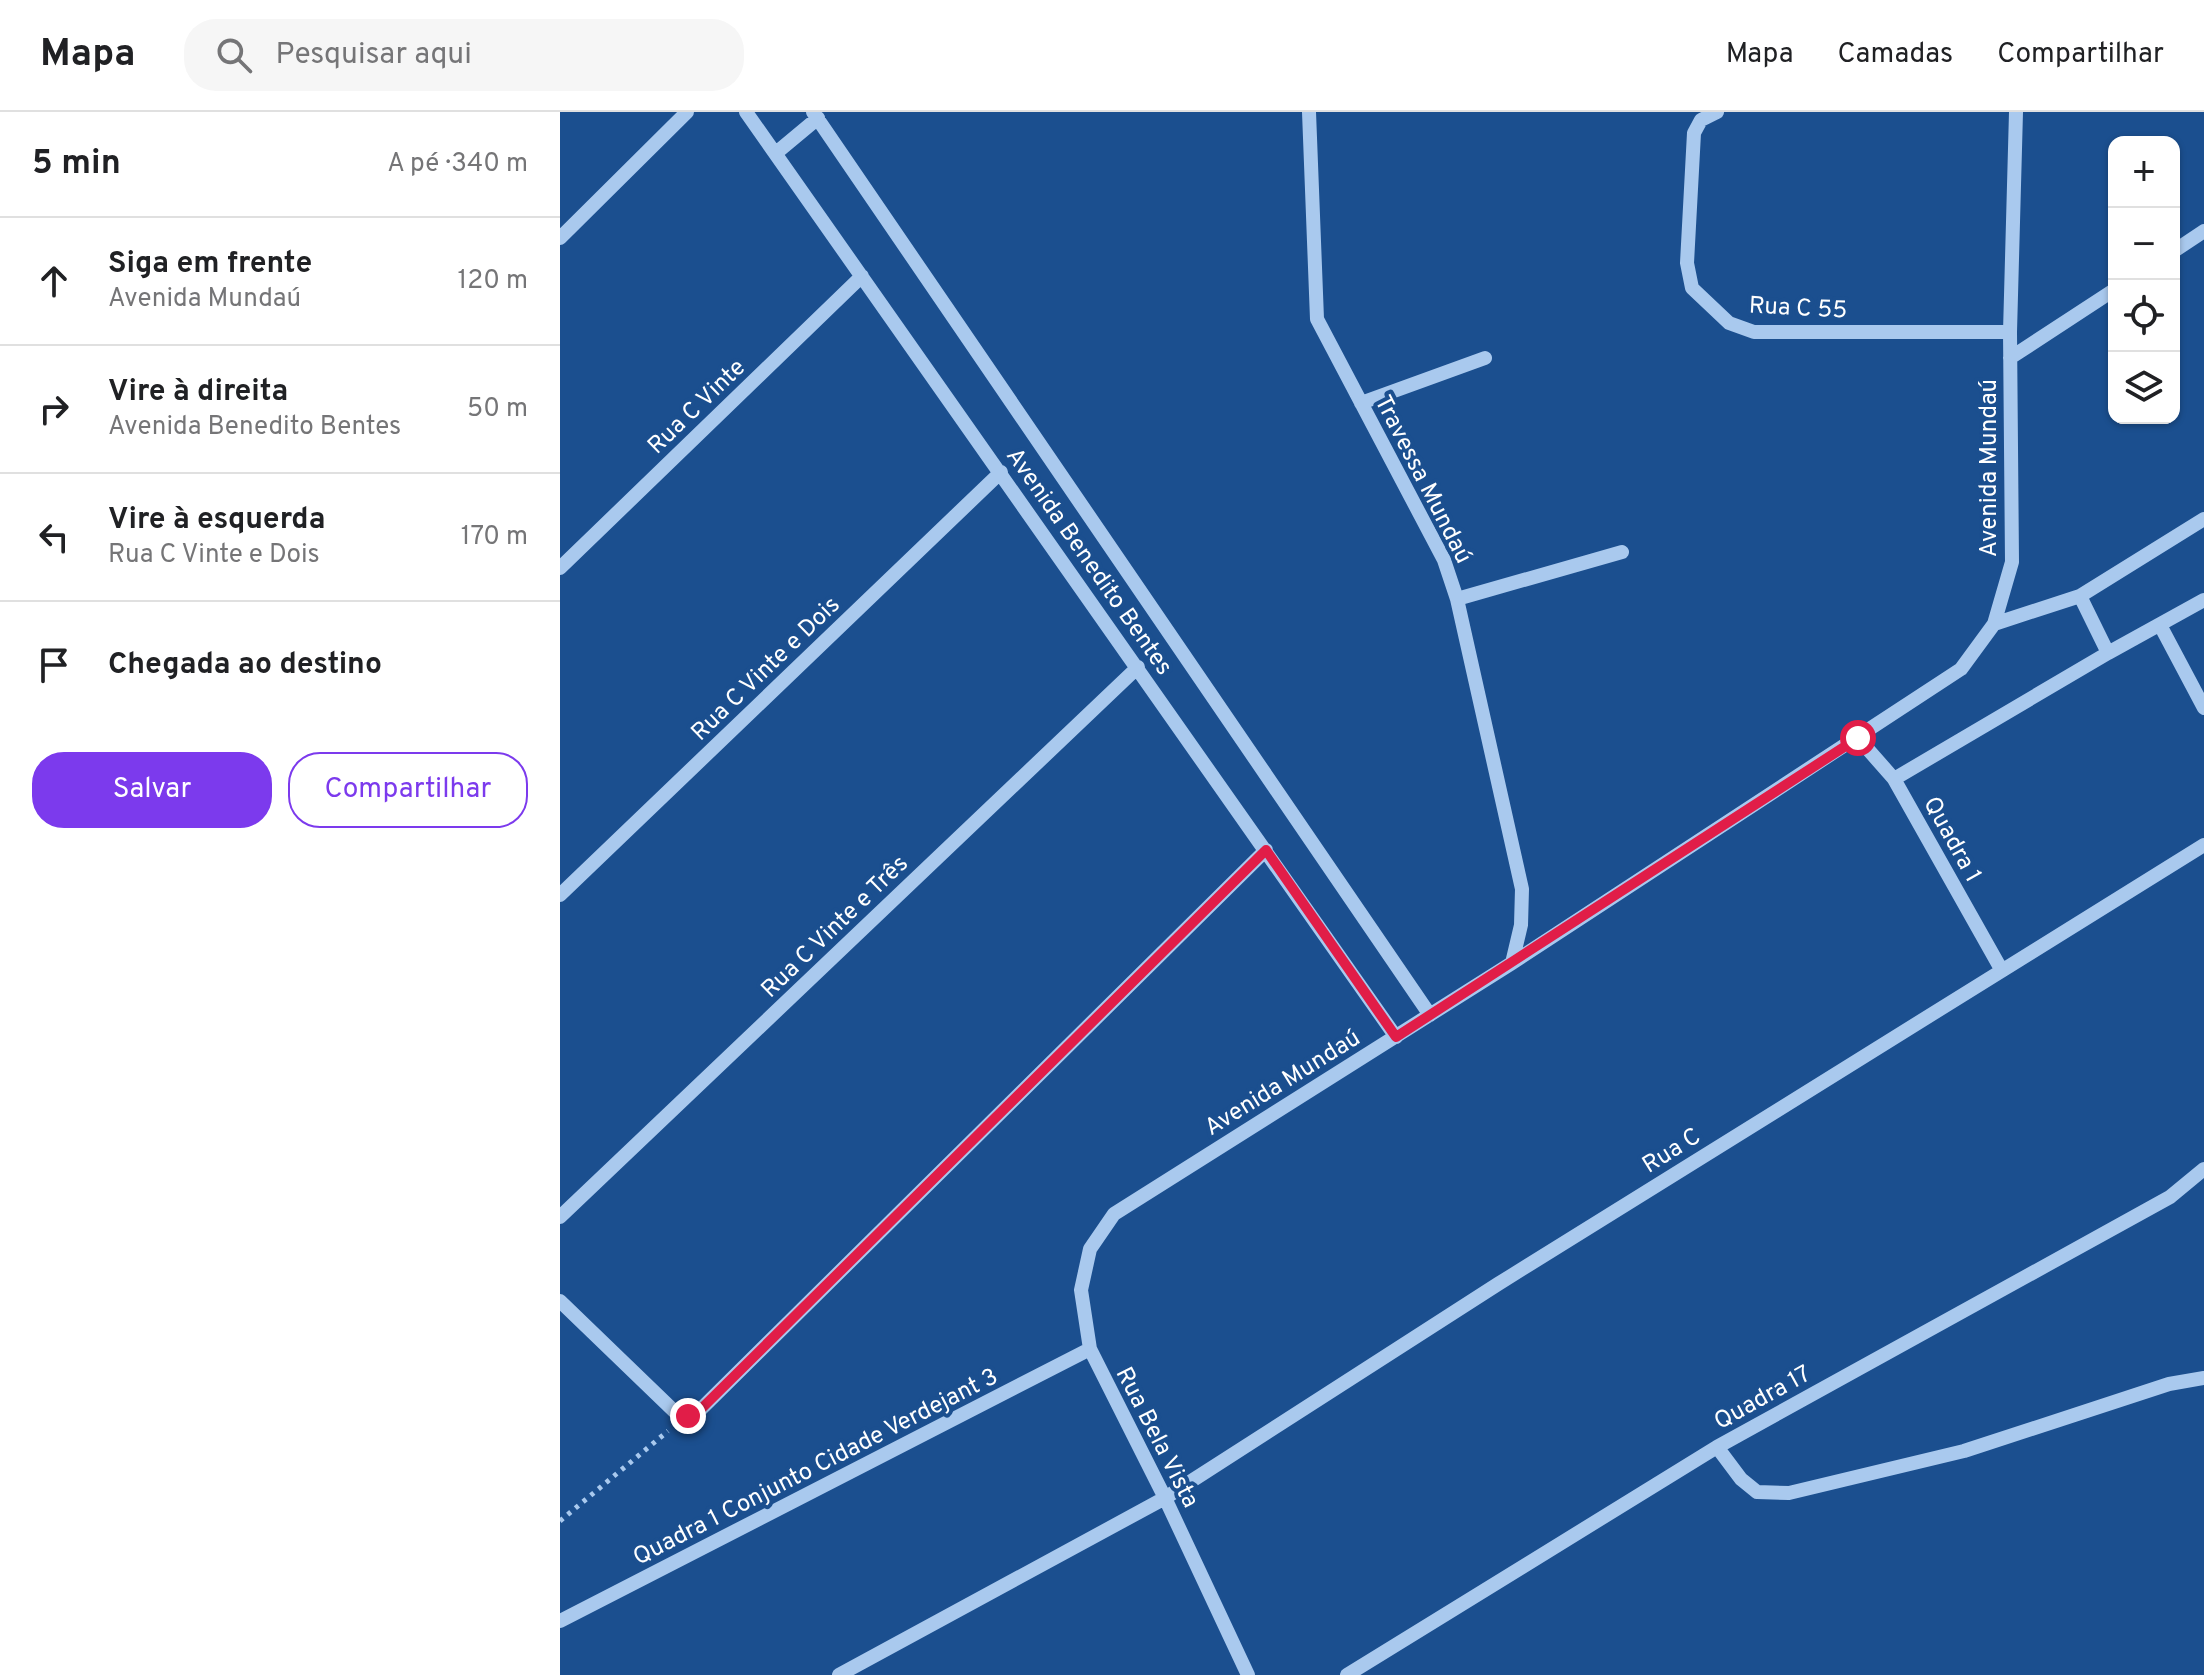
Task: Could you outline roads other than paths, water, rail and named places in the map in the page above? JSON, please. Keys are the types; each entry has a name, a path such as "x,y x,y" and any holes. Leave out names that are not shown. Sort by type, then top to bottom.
{"street":[{"path":"560,238 687,112"},
{"name":"Avenida Benedito Bentes","path":"746,112 1396,1037"},
{"name":"Travessa Mundaú","path":"1309,112 1317,319 1444,560 1457,599 1522,889 1521,925 1512,963"},
{"name":"Rua C 55","path":"1717,112 1701,120 1694,133 1687,263 1692,288 1729,323 1754,332 2010,332"},
{"name":"Avenida Mundaú","path":"1114,1214 1512,963 1961,669 1994,624 2012,562 2010,332 2016,112"},
{"path":"776,153 816,115"},
{"name":"Avenida Benedito Bentes","path":"816,115 1430,1015"},
{"path":"2180,247 2204,231"},
{"name":"Rua C Vinte","path":"560,568 862,276"},
{"path":"2010,358 2108,294"},
{"path":"1361,403 1485,358"},
{"name":"Rua C Vinte e Dois","path":"560,895 1001,472"},
{"path":"1994,624 2080,596 2204,519"},
{"path":"1457,599 1622,552"},
{"path":"2080,596 2108,653"},
{"path":"1894,779 2204,600"},
{"path":"2160,625 2204,708"},
{"name":"Rua C Vinte e Três","path":"560,1217 1138,667"},
{"name":"Quadra 1","path":"1858,738 1894,779 2001,969"},
{"name":"Rua C","path":"839,1675 1165,1498 1498,1284 2204,845"},
{"path":"560,1301 674,1411 688,1416 700,1410 1266,850"},
{"name":"Quadra 17","path":"1347,1675 1717,1447 2170,1197 2204,1169"},
{"name":"Rua Bela Vista","path":"1114,1214 1090,1249 1081,1290 1090,1349 1165,1498 1243,1673"},
{"name":"Quadra 1 Conjunto Cidade Verdejant 3","path":"560,1621 1090,1349"},
{"path":"1717,1447 1741,1479 1757,1492 1789,1493 1964,1451 2169,1384 2204,1378"}]}
